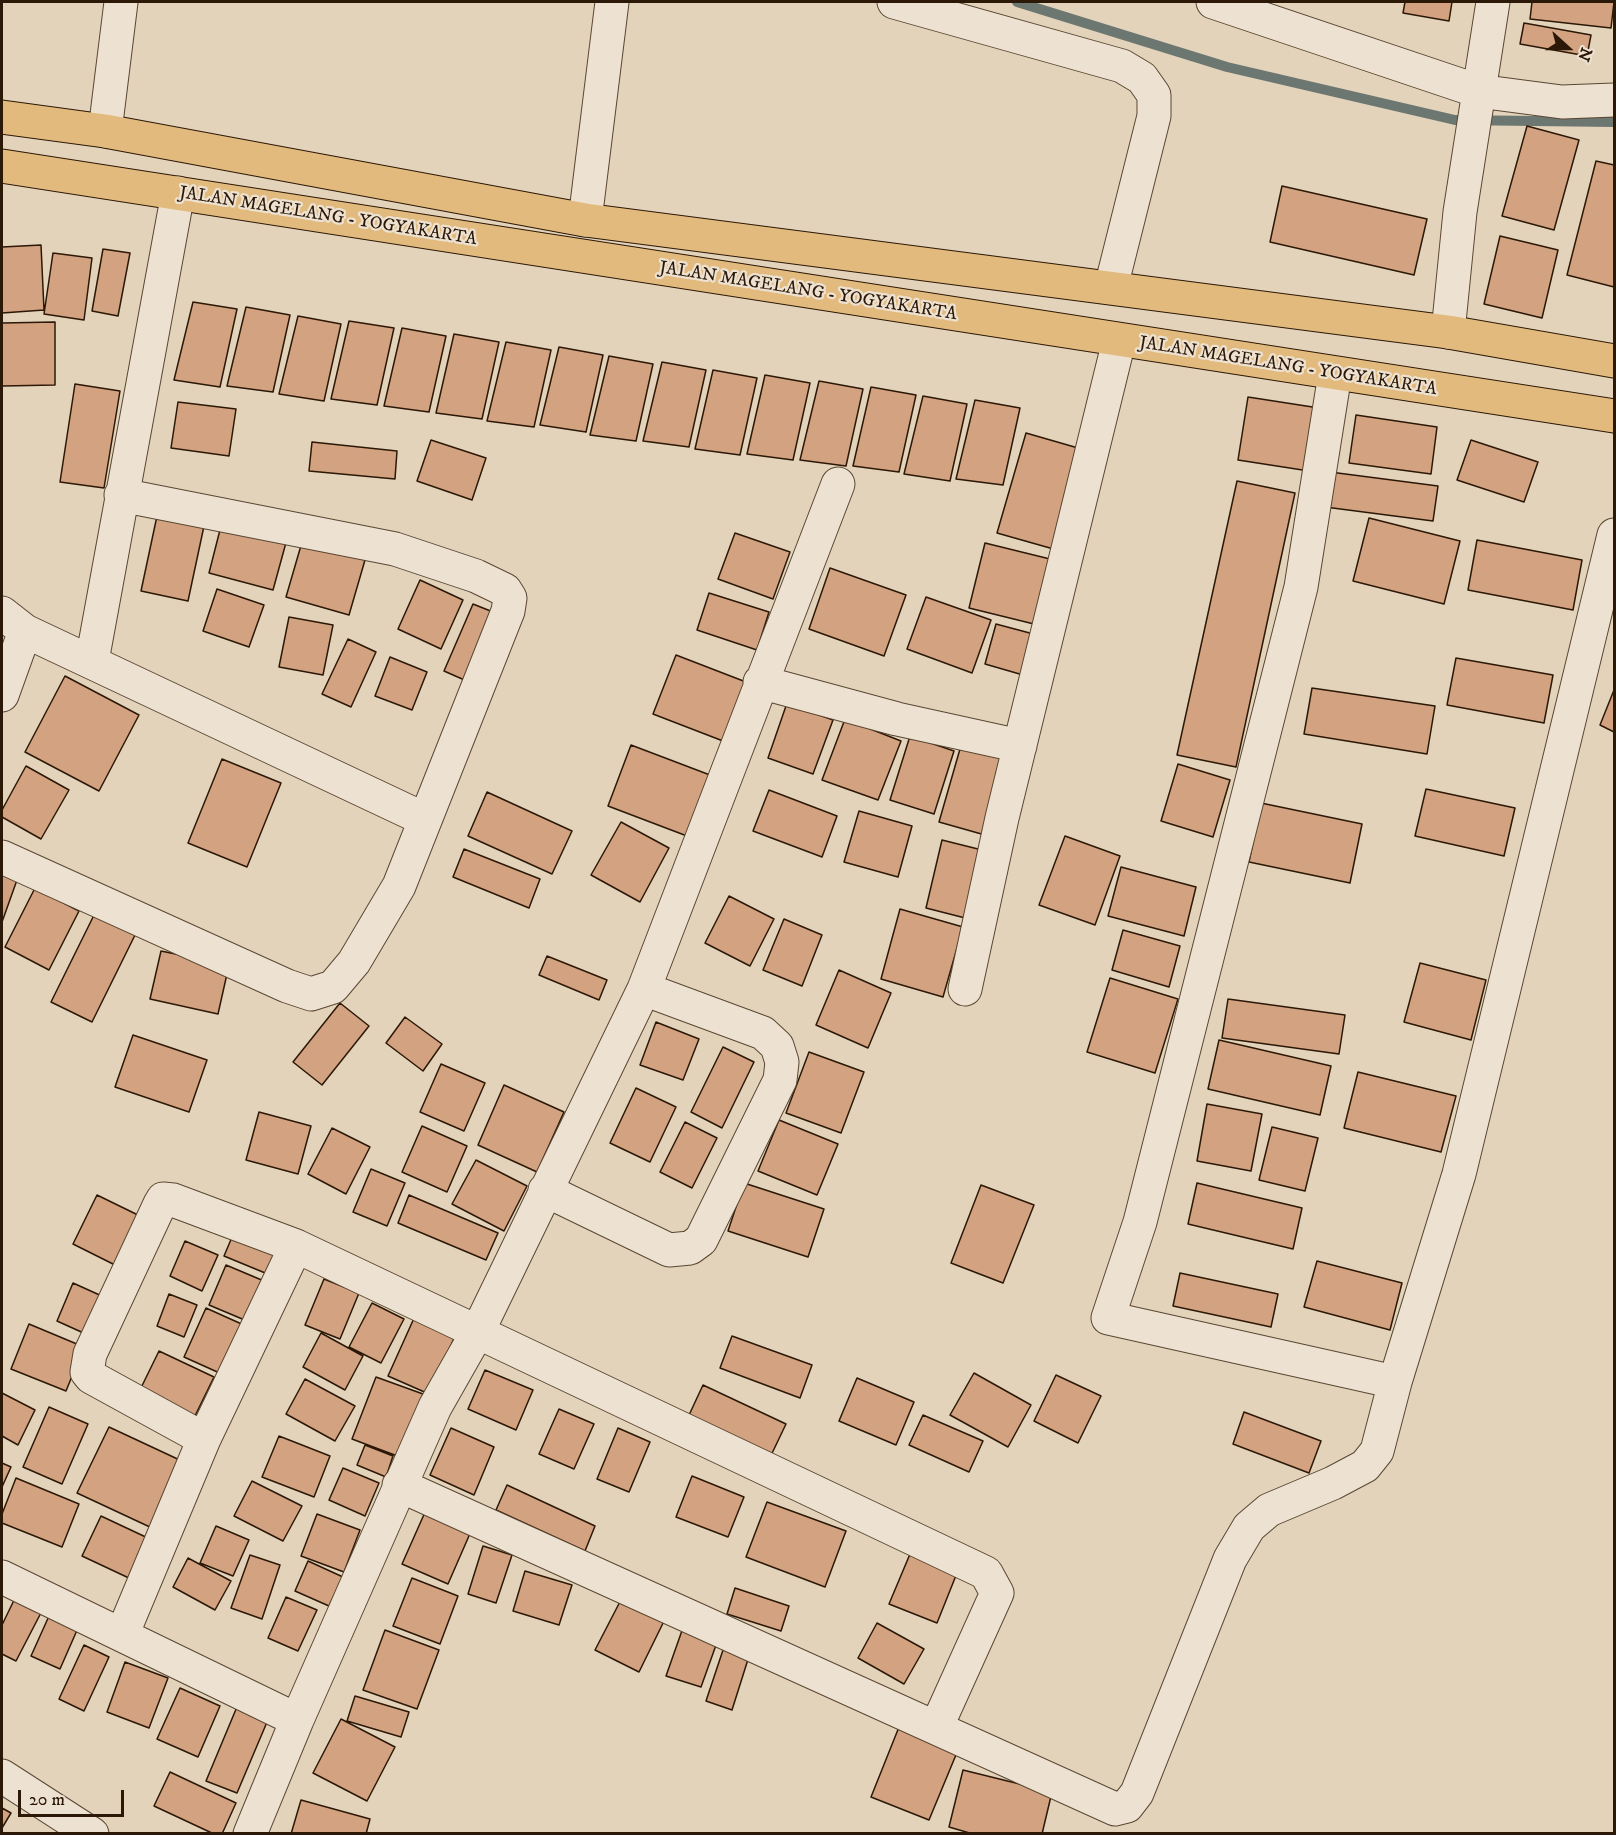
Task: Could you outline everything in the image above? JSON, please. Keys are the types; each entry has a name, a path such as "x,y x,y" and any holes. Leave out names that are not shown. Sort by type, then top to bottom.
{"highway":[{"path":"2,117 105,131 585,220 1448,332 1614,361"},
{"name":"JALAN MAGELANG - YOGYAKARTA","path":"2,166 1614,416"}],"street":[{"path":"105,131 121,2"},
{"path":"585,220 612,2"},
{"path":"894,2 1122,66 1142,78 1154,95 1154,116 1111,287"},
{"path":"1213,2 1477,98 1562,102 1614,100"},
{"path":"1448,332 1470,148 1492,2"},
{"path":"92,662 178,193"},
{"path":"965,988 1020,747 1119,341"},
{"path":"1335,374 1301,587 1140,1222 1108,1318 1395,1382"},
{"path":"250,1833 399,1485 435,1407 477,1333 644,989 760,682 838,484"},
{"path":"2,857 287,986 311,994 333,987 354,962 399,886 508,611 510,598 504,590 476,576 395,549 121,495"},
{"path":"399,1485 1115,1809 1127,1806 1137,1793 1230,1559 1249,1527 1269,1510 1333,1483 1365,1466 1377,1451 1395,1382 1458,1174 1614,535"},
{"path":"2,694 14,622 92,662 424,819"},
{"path":"760,682 897,719 1020,747"},
{"path":"545,1190 669,1250 690,1248 701,1240 707,1229 780,1080 782,1062 777,1046 763,1033 644,989"},
{"path":"204,1438 97,1380 87,1372 90,1354 163,1199 173,1200 296,1246 986,1574 997,1593 936,1728"},
{"path":"122,1635 204,1438 296,1246"},
{"path":"2,1577 297,1720"},
{"path":"2,1776 92,1833"}],"building":[{"path":"1405,2 1452,2 1449,21 1403,13"},
{"path":"1532,2 1614,2 1611,28 1530,19"},
{"path":"1524,23 1591,35 1587,56 1520,44"},
{"path":"1527,126 1579,140 1554,230 1502,216"},
{"path":"1596,161 1614,165 1614,287 1567,275"},
{"path":"1282,186 1427,219 1414,275 1270,242"},
{"path":"1500,236 1558,250 1542,318 1484,304"},
{"path":"41,245 44,310 2,313 2,247"},
{"path":"103,249 130,253 118,316 92,311"},
{"path":"53,253 92,258 84,320 44,314"},
{"path":"193,302 237,309 220,387 174,380"},
{"path":"246,307 290,315 273,392 227,386"},
{"path":"298,316 341,324 324,401 279,394"},
{"path":"349,321 394,328 377,405 331,399"},
{"path":"55,322 55,385 2,386 2,323"},
{"path":"402,328 446,336 429,412 384,406"},
{"path":"454,334 499,342 482,419 436,413"},
{"path":"506,342 551,350 534,427 487,421"},
{"path":"559,347 603,355 586,432 540,425"},
{"path":"609,356 653,364 636,441 590,435"},
{"path":"662,362 706,370 689,447 643,441"},
{"path":"713,370 757,378 740,455 695,449"},
{"path":"765,375 810,383 793,460 747,454"},
{"path":"819,381 863,389 846,466 800,460"},
{"path":"75,384 120,391 104,488 60,482"},
{"path":"871,387 916,395 899,472 853,466"},
{"path":"923,396 967,404 950,481 904,474"},
{"path":"1248,397 1319,408 1309,471 1238,460"},
{"path":"975,400 1020,408 1003,485 956,479"},
{"path":"178,402 236,409 229,456 171,448"},
{"path":"1356,415 1437,427 1431,474 1349,463"},
{"path":"1026,433 1085,450 1057,550 997,533"},
{"path":"431,440 486,458 472,500 417,481"},
{"path":"1471,440 1538,462 1524,502 1457,480"},
{"path":"312,442 397,451 395,479 309,471"},
{"path":"1330,472 1438,486 1433,521 1325,507"},
{"path":"1237,481 1295,493 1236,767 1177,755"},
{"path":"157,516 204,526 188,601 141,591"},
{"path":"1369,518 1460,541 1444,604 1353,581"},
{"path":"222,522 287,539 273,590 209,573"},
{"path":"735,533 790,552 773,599 718,579"},
{"path":"1477,540 1582,560 1573,610 1468,590"},
{"path":"302,542 365,560 349,615 286,597"},
{"path":"985,543 1050,559 1034,624 969,608"},
{"path":"830,568 906,595 884,656 809,629"},
{"path":"420,580 463,600 441,649 398,629"},
{"path":"217,589 264,605 249,647 203,631"},
{"path":"709,593 769,612 757,650 697,630"},
{"path":"926,597 991,620 972,673 907,649"},
{"path":"473,604 498,614 469,682 444,671"},
{"path":"289,617 333,625 323,675 279,667"},
{"path":"996,624 1041,636 1030,677 985,664"},
{"path":"348,639 376,652 351,707 322,694"},
{"path":"676,655 746,682 723,741 653,714"},
{"path":"390,657 427,672 412,710 375,696"},
{"path":"1456,658 1553,675 1544,723 1447,705"},
{"path":"65,676 139,715 99,791 25,752"},
{"path":"1312,688 1435,706 1427,754 1304,734"},
{"path":"1614,690 1614,732 1600,725"},
{"path":"787,703 833,720 813,774 768,758"},
{"path":"845,719 901,741 878,800 822,780"},
{"path":"910,736 954,751 934,814 890,800"},
{"path":"962,742 1007,755 985,835 939,822"},
{"path":"631,745 710,775 687,836 608,806"},
{"path":"222,759 281,783 247,867 188,843"},
{"path":"1178,764 1230,780 1213,837 1161,821"},
{"path":"26,766 69,790 41,839 2,817 2,810"},
{"path":"1426,789 1515,808 1504,856 1415,836"},
{"path":"769,790 837,816 822,857 753,831"},
{"path":"487,792 572,831 552,874 468,836"},
{"path":"1261,803 1362,824 1350,883 1249,862"},
{"path":"859,811 912,826 898,877 844,862"},
{"path":"621,822 669,848 640,902 591,875"},
{"path":"1065,836 1120,856 1095,925 1039,905"},
{"path":"942,840 990,852 973,920 926,908"},
{"path":"464,849 540,879 529,908 453,877"},
{"path":"1121,867 1196,887 1184,936 1108,916"},
{"path":"2,874 17,880 2,922"},
{"path":"35,888 79,911 49,970 5,947"},
{"path":"729,896 774,919 750,966 705,943"},
{"path":"99,905 140,925 92,1022 51,1002"},
{"path":"900,909 963,927 943,997 881,979"},
{"path":"784,919 822,935 802,986 763,970"},
{"path":"1123,930 1180,946 1169,987 1112,970"},
{"path":"161,951 229,965 218,1014 150,999"},
{"path":"547,956 607,980 599,1000 539,975"},
{"path":"1420,963 1486,980 1471,1040 1404,1022"},
{"path":"839,970 891,993 868,1048 816,1025"},
{"path":"1110,978 1178,999 1155,1073 1087,1052"},
{"path":"1228,999 1345,1015 1339,1054 1222,1038"},
{"path":"340,1003 369,1026 322,1085 293,1062"},
{"path":"405,1017 442,1044 423,1071 386,1043"},
{"path":"656,1022 699,1039 683,1080 640,1065"},
{"path":"133,1035 207,1060 189,1112 115,1087"},
{"path":"1219,1040 1331,1066 1320,1115 1208,1089"},
{"path":"723,1047 754,1062 722,1128 691,1112"},
{"path":"809,1052 864,1072 841,1133 786,1113"},
{"path":"441,1064 485,1083 464,1131 420,1112"},
{"path":"1358,1072 1456,1096 1441,1152 1344,1128"},
{"path":"504,1085 564,1112 537,1172 478,1145"},
{"path":"636,1088 676,1107 650,1162 610,1143"},
{"path":"1207,1104 1262,1114 1251,1171 1197,1161"},
{"path":"259,1112 311,1126 298,1174 246,1160"},
{"path":"779,1120 838,1144 817,1195 758,1171"},
{"path":"685,1122 717,1138 692,1188 660,1172"},
{"path":"422,1126 467,1146 447,1192 402,1172"},
{"path":"1272,1127 1318,1138 1305,1191 1259,1180"},
{"path":"332,1128 370,1147 346,1194 308,1174"},
{"path":"476,1160 527,1186 504,1231 452,1204"},
{"path":"371,1169 405,1183 387,1226 353,1212"},
{"path":"744,1183 824,1209 808,1257 728,1231"},
{"path":"1197,1183 1302,1208 1293,1249 1188,1224"},
{"path":"981,1185 1034,1205 1003,1283 951,1263"},
{"path":"97,1195 140,1216 115,1265 73,1244"},
{"path":"409,1195 498,1233 486,1260 398,1223"},
{"path":"235,1230 280,1249 270,1275 224,1256"},
{"path":"185,1241 218,1255 202,1291 170,1276"},
{"path":"1317,1261 1402,1283 1390,1330 1304,1307"},
{"path":"226,1265 264,1281 247,1321 209,1305"},
{"path":"1180,1273 1278,1294 1271,1327 1173,1306"},
{"path":"324,1279 359,1293 340,1339 305,1325"},
{"path":"73,1283 104,1297 88,1335 57,1321"},
{"path":"169,1294 197,1305 184,1337 157,1326"},
{"path":"372,1303 404,1319 381,1363 349,1347"},
{"path":"206,1308 246,1326 224,1375 184,1357"},
{"path":"415,1316 456,1334 429,1394 388,1376"},
{"path":"29,1324 84,1347 66,1391 11,1369"},
{"path":"321,1333 363,1356 345,1390 303,1367"},
{"path":"732,1336 812,1365 800,1398 720,1368"},
{"path":"159,1351 214,1377 191,1424 136,1398"},
{"path":"485,1370 533,1390 516,1430 468,1409"},
{"path":"974,1373 1031,1405 1008,1447 950,1415"},
{"path":"1056,1375 1101,1396 1078,1443 1034,1421"},
{"path":"376,1377 423,1394 400,1457 352,1439"},
{"path":"857,1378 914,1402 896,1445 839,1421"},
{"path":"305,1379 355,1406 335,1441 286,1414"},
{"path":"703,1385 786,1424 765,1468 683,1428"},
{"path":"2,1393 35,1410 18,1445 2,1436"},
{"path":"49,1407 88,1424 62,1484 23,1467"},
{"path":"559,1409 594,1424 574,1469 539,1454"},
{"path":"1244,1412 1321,1441 1309,1473 1233,1444"},
{"path":"923,1415 983,1441 969,1472 909,1445"},
{"path":"109,1427 184,1462 152,1528 77,1493"},
{"path":"451,1428 494,1447 474,1495 430,1475"},
{"path":"618,1428 650,1442 629,1492 597,1479"},
{"path":"279,1436 330,1456 314,1497 262,1477"},
{"path":"365,1445 393,1456 386,1477 357,1465"},
{"path":"2,1463 11,1467 2,1487"},
{"path":"343,1468 379,1483 365,1516 329,1500"},
{"path":"692,1476 744,1497 728,1537 676,1517"},
{"path":"16,1478 79,1504 62,1547 2,1523 2,1514"},
{"path":"252,1481 302,1506 283,1541 234,1516"},
{"path":"507,1485 595,1526 585,1551 496,1510"},
{"path":"767,1502 846,1531 825,1587 746,1557"},
{"path":"426,1510 472,1529 448,1584 402,1564"},
{"path":"317,1514 360,1530 344,1572 301,1556"},
{"path":"101,1516 150,1539 131,1579 82,1556"},
{"path":"216,1526 249,1540 233,1576 200,1563"},
{"path":"483,1546 512,1555 496,1603 468,1594"},
{"path":"910,1554 957,1573 937,1623 889,1604"},
{"path":"250,1555 280,1565 262,1619 231,1608"},
{"path":"188,1558 231,1581 215,1610 173,1587"},
{"path":"308,1561 343,1577 329,1606 295,1591"},
{"path":"525,1571 572,1585 559,1625 513,1611"},
{"path":"412,1578 458,1596 440,1644 393,1626"},
{"path":"735,1588 789,1606 781,1631 727,1614"},
{"path":"625,1592 668,1613 639,1672 595,1650"},
{"path":"17,1594 44,1607 16,1661 2,1654 2,1625"},
{"path":"286,1597 317,1610 298,1651 268,1638"},
{"path":"49,1616 78,1628 60,1669 31,1656"},
{"path":"685,1622 720,1634 701,1687 666,1676"},
{"path":"877,1623 924,1649 904,1684 858,1658"},
{"path":"385,1630 439,1650 417,1709 363,1690"},
{"path":"725,1644 750,1653 732,1710 706,1701"},
{"path":"84,1645 109,1657 84,1711 59,1699"},
{"path":"125,1662 168,1678 149,1728 107,1712"},
{"path":"180,1688 220,1706 198,1757 157,1739"},
{"path":"355,1696 409,1712 401,1737 347,1721"},
{"path":"239,1702 270,1715 237,1793 206,1781"},
{"path":"341,1719 395,1747 367,1801 313,1773"},
{"path":"899,1727 958,1750 929,1820 871,1797"},
{"path":"963,1770 1052,1792 1042,1834 973,1834 949,1827"},
{"path":"170,1772 236,1803 222,1834 214,1834 154,1806"},
{"path":"301,1800 370,1819 366,1834 291,1834"},
{"path":"2,1808 11,1813 2,1828"}],"waterway":[{"path":"1017,2 1227,67 1455,120 1614,122"}]}
